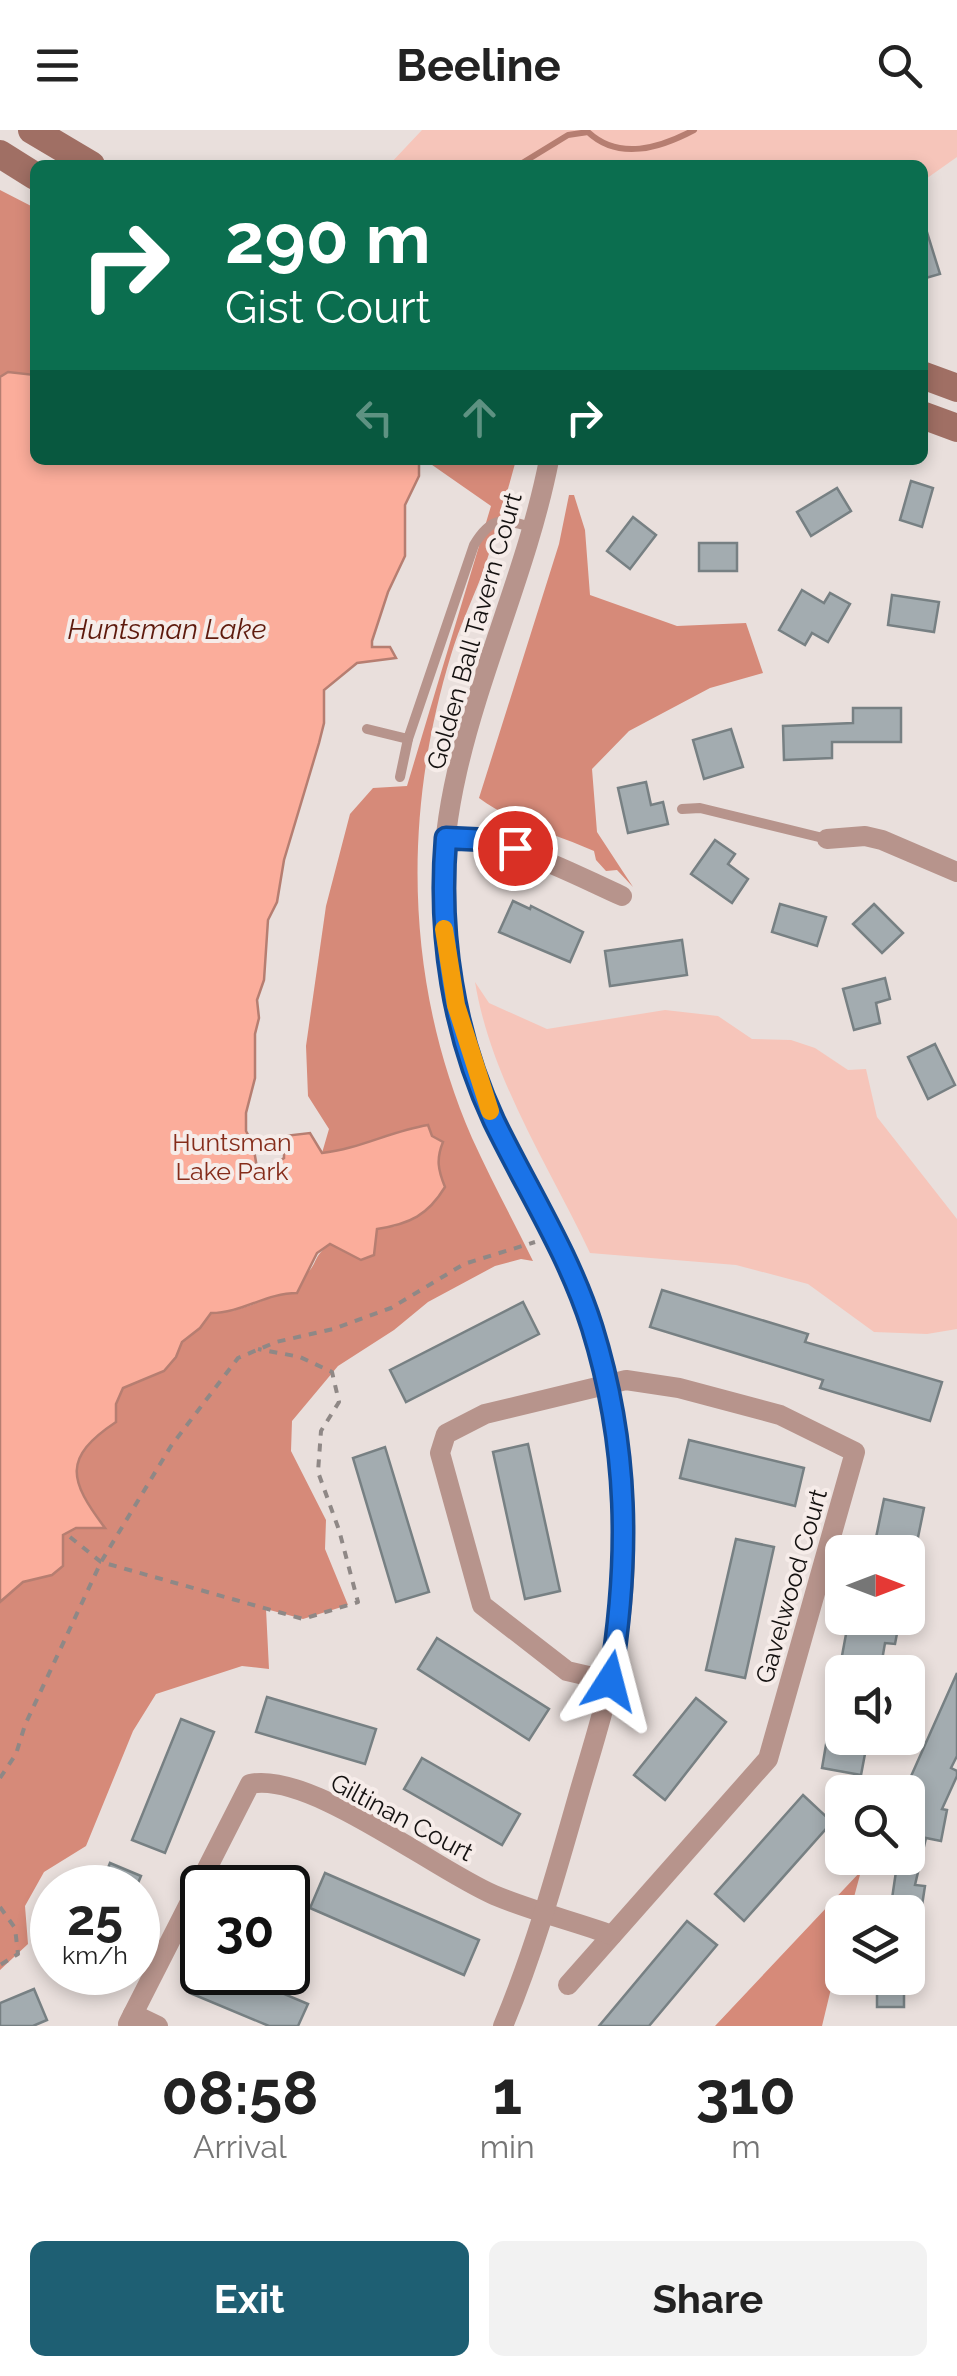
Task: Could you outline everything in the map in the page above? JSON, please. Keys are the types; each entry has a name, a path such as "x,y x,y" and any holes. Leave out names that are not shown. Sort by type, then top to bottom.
{"street":[{"path":"32,130 83,160"},
{"path":"0,154 30,173"},
{"path":"928,378 957,388"},
{"path":"928,417 957,428"},
{"name":"Golden Ball Tavern Court","path":"504,2026 546,1912 610,1681 621,1612 625,1536 620,1452 608,1384 591,1324 554,1236 493,1118 465,1042 443,919 446,838 458,760 531,528 547,465"},
{"path":"446,838 488,840 515,848 622,896"},
{"path":"827,838 874,838 957,872"},
{"name":"Gavelwood Court","path":"568,1985 768,1758 855,1452 780,1415 679,1388 626,1380 608,1384"},
{"path":"608,1384 485,1414 446,1434 440,1453 482,1605 567,1672 610,1681"},
{"name":"Giltinan Court","path":"158,2026 130,2020 250,1784 269,1780 346,1810 493,1894 546,1912"},
{"path":"546,1912 612,1935"}],"lane":[{"path":"400,777 408,738 474,546 485,526 505,520 531,528"},
{"path":"368,728 408,738"},
{"path":"682,810 700,808 827,838"}],"path":[{"path":"0,1778 16,1754 101,1562 171,1446 238,1358 390,1308 464,1264 554,1236"},
{"path":"70,1536 101,1562 303,1619 358,1602 339,1530 318,1472 320,1430 339,1402 332,1372 300,1357 258,1349"},
{"path":"0,1908 14,1928 18,1954 0,1965"}],"shaded area":[{"path":"422,130 957,130 957,157 928,177 928,160 394,160"},
{"path":"0,190 30,205 30,374 8,372 0,377"},
{"path":"432,465 515,465 486,563 454,645 435,715 418,838 418,899 423,960 450,1080 472,1138 533,1261 521,1259 495,1266 428,1302 394,1330 338,1366 292,1421 291,1451 326,1520 325,1549 348,1605 303,1619 266,1609 269,1669 242,1666 156,1694 133,1731 86,1846 55,1865 30,1865 30,1897 25,1906 28,1944 0,1970 0,1602 23,1582 52,1575 63,1535 76,1528 104,1528 79,1483 80,1459 87,1447 116,1422 116,1404 122,1388 151,1377 176,1357 182,1342 211,1313 249,1306 285,1289 306,1274 330,1244 346,1251 377,1229 396,1226 445,1187 427,1125 322,1153 329,1129 308,1096 306,1046 326,906 350,814 373,788 407,786 491,506"},
{"path":"569,495 574,495 585,530 590,595 677,626 746,623 763,673 710,688 629,731 592,769 597,832 633,887 617,870 606,871 594,851 520,821 479,798 559,544"},
{"path":"475,982 489,1003 547,1029 665,1010 718,1016 752,1039 791,1040 815,1048 848,1070 866,1069 877,1117 957,1219 957,1329 927,1334 874,1332 808,1284 736,1265 590,1253 508,1087 483,1018"},
{"path":"857,1875 860,1875 855,1895 838,1895"},
{"path":"825,1909 825,1995 829,1995 822,2026 715,2026"}],"water":[{"name":"Huntsman Lake","path":"8,372 30,374 30,465 419,465 419,476 405,505 405,556 372,641 372,647 390,647 396,658 357,663 324,690 324,723 284,860 277,902 268,920 264,980 257,1000 255,1078 246,1113 246,1131 253,1144 257,1168 268,1169 284,1158 284,1136 310,1133 322,1153 428,1125 432,1136 443,1142 439,1165 445,1187 417,1217 377,1229 374,1255 361,1260 330,1244 317,1253 297,1293 211,1313 182,1342 164,1371 123,1388 116,1404 116,1422 86,1447 77,1470 84,1496 105,1528 76,1528 63,1535 63,1566 52,1575 23,1582 0,1602 0,377"}],"building":[{"path":"928,235 940,274 928,277"},
{"path":"911,481 933,488 922,527 900,520"},
{"path":"837,488 851,511 811,536 797,512"},
{"path":"633,517 656,535 630,569 607,551"},
{"path":"699,543 737,543 737,571 699,571"},
{"path":"802,590 824,603 830,593 850,604 828,642 812,633 805,645 779,630"},
{"path":"892,595 939,602 934,632 888,625"},
{"path":"853,708 901,708 901,742 832,742 832,758 784,760 783,726 853,723"},
{"path":"731,729 743,767 704,779 693,740"},
{"path":"646,782 651,805 663,802 668,824 628,833 618,788"},
{"path":"715,840 735,854 728,864 748,879 732,903 691,874"},
{"path":"513,901 583,932 570,962 499,932"},
{"path":"780,904 826,917 817,946 772,932"},
{"path":"874,904 903,933 882,953 853,924"},
{"path":"682,940 687,975 610,986 605,951"},
{"path":"885,978 890,999 876,1003 880,1023 854,1030 843,989"},
{"path":"935,1044 955,1085 928,1099 908,1057"},
{"path":"662,1290 808,1334 805,1342 942,1382 930,1421 820,1388 823,1380 650,1327"},
{"path":"523,1302 539,1334 406,1402 390,1370"},
{"path":"689,1440 804,1468 795,1506 680,1478"},
{"path":"528,1444 560,1591 525,1599 493,1452"},
{"path":"385,1447 429,1592 396,1602 353,1458"},
{"path":"884,1499 924,1508 918,1535 877,1535"},
{"path":"736,1539 774,1547 745,1678 706,1670"},
{"path":"846,1635 897,1635 895,1644 885,1643 883,1655 842,1655"},
{"path":"437,1638 549,1709 529,1740 418,1669"},
{"path":"957,1673 957,1756 951,1768 957,1776 942,1809 947,1810 941,1841 926,1838 925,1842 925,1775 912,1775 920,1755 925,1755 925,1745"},
{"path":"267,1697 376,1729 365,1764 256,1732"},
{"path":"696,1698 726,1722 665,1800 634,1775"},
{"path":"181,1719 214,1732 165,1853 132,1840"},
{"path":"825,1750 825,1755 865,1755 861,1775 822,1768"},
{"path":"422,1758 520,1814 502,1845 404,1789"},
{"path":"803,1795 825,1815 825,1830 744,1921 715,1894"},
{"path":"325,1873 479,1940 464,1975 310,1908"},
{"path":"895,1875 917,1875 915,1885 925,1886 924,1895 893,1895"},
{"path":"687,1921 717,1945 649,2026 599,2026"},
{"path":"30,1991 30,1995 37,1995 47,2020 33,2026 0,2026 0,2003"},
{"path":"195,1995 287,1995 308,2004 298,2026 269,2026"},
{"path":"877,1995 904,1995 904,2007 877,2007"}],"waterway":[{"path":"527,160 568,135 588,132 613,146 640,149 694,130"}],"slow traffic":[{"path":"444,929 465,1042 490,1111"}],"route":[{"path":"515,848 488,840 446,838 442,880 448,964 477,1079 570,1270 608,1384 620,1452 625,1536 621,1612 610,1681"}],"park label":[{"name":"Huntsman Lake Park","path":"232,1156"}]}
